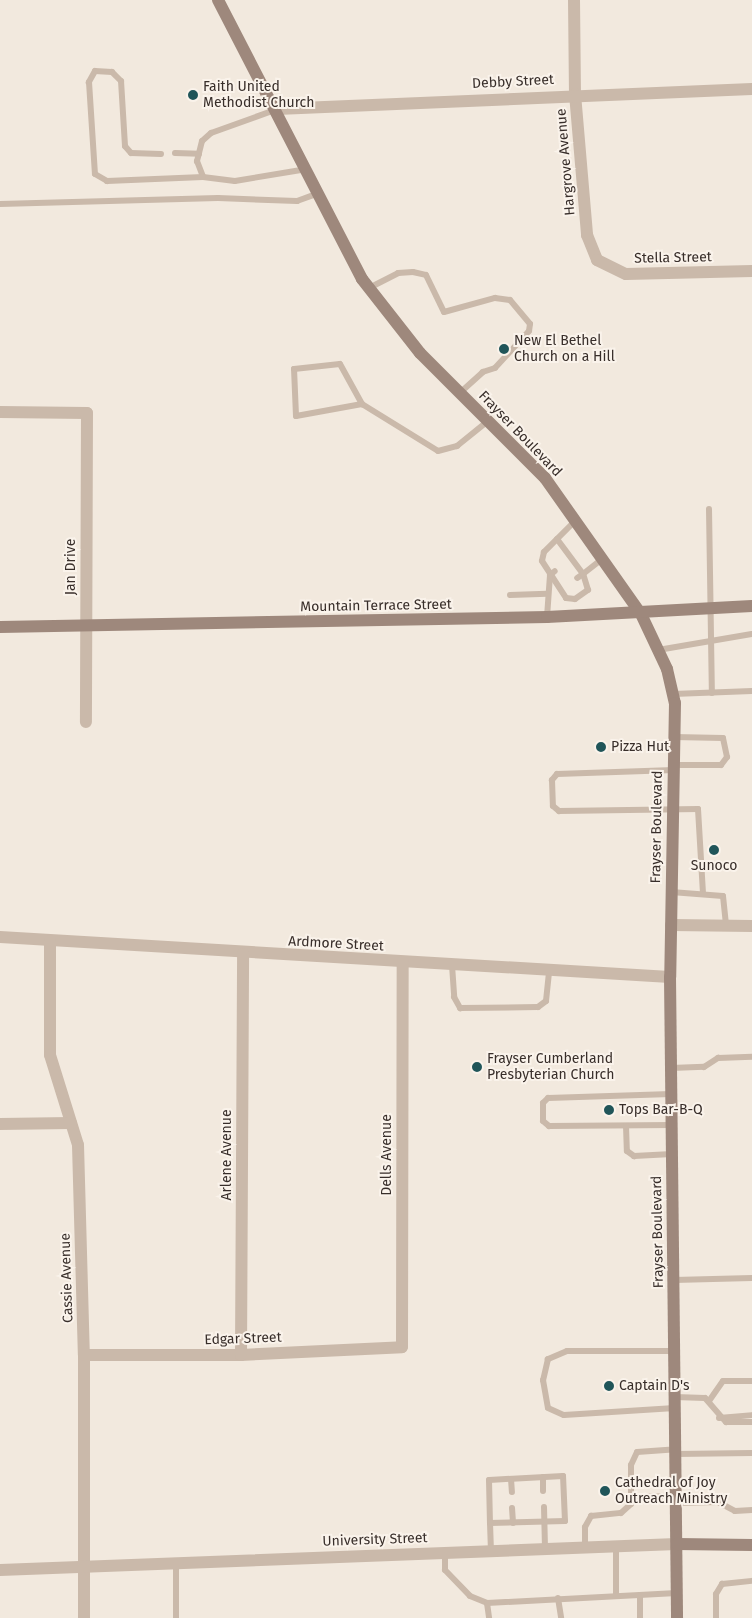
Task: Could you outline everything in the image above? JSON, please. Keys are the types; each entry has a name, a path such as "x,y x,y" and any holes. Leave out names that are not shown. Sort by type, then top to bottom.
{"main road":[{"name":"Frayser Boulevard","path":"218,0 277,109 369,288 420,353 545,478 641,614 658,650 673,694 674,768 670,977 677,1618"},
{"name":"Mountain Terrace Street","path":"0,628 547,617 641,614 752,606"},
{"name":"University Street","path":"677,1544 752,1545"}],"street":[{"name":"Hargrove Avenue","path":"574,0 575,94 587,234 597,260"},
{"name":"Debby Street","path":"277,109 575,94 752,89"},
{"name":"Stella Street","path":"597,260 626,274 752,271"},
{"name":"Jan Drive","path":"0,412 87,413 86,722"},
{"path":"670,925 752,926"},
{"name":"Ardmore Street","path":"0,937 243,954 670,977"},
{"name":"Cassie Avenue","path":"50,941 50,1055 78,1145 84,1356 84,1618"},
{"name":"Arlene Avenue","path":"241,1356 243,954"},
{"name":"Dells Avenue","path":"402,1347 403,962"},
{"path":"0,1124 71,1122"},
{"name":"Edgar Street","path":"84,1356 241,1356 402,1347"},
{"name":"University Street","path":"0,1570 677,1544"}],"lane":[{"path":"162,154 132,153 126,146 121,81 112,72 95,72 89,82 95,174 107,181 203,177 234,181 307,169"},
{"path":"203,177 199,154 202,140 211,133 277,109"},
{"path":"175,153 199,154"},
{"path":"0,204 218,198 297,201 319,193"},
{"path":"369,288 398,273 413,272 426,275 444,312 495,298 510,300 530,324 529,330 494,368 483,372 460,393"},
{"path":"362,404 296,416 294,369 340,364 362,404 438,450 457,446 488,421"},
{"path":"709,509 712,693"},
{"path":"557,539 588,590 574,599 566,598 563,588 542,561 544,552 557,539 576,521"},
{"path":"580,576 602,559"},
{"path":"547,617 547,594 552,573"},
{"path":"510,595 547,594"},
{"path":"658,650 752,634"},
{"path":"673,694 752,691"},
{"path":"674,737 724,738 727,757 721,765 557,774 552,780 553,806 559,811 698,809 701,814 703,893"},
{"path":"671,892 723,896 726,926"},
{"path":"452,965 454,997 460,1008 538,1007 546,1001 548,970"},
{"path":"671,1068 704,1067 718,1058 752,1057"},
{"path":"671,1094 548,1098 543,1103 543,1121 549,1126 672,1125"},
{"path":"626,1126 627,1151 634,1156 672,1154"},
{"path":"674,1280 752,1278"},
{"path":"675,1351 567,1351 548,1359 543,1380 548,1408 564,1416 675,1403 709,1401"},
{"path":"709,1401 718,1385 752,1383"},
{"path":"709,1401 719,1418"},
{"path":"719,1418 752,1416"},
{"path":"719,1418 752,1422"},
{"path":"585,1548 587,1520 597,1514 621,1513 632,1497 632,1465 637,1452 752,1453"},
{"path":"490,1523 564,1521 563,1476 489,1480 490,1523 492,1551"},
{"path":"542,1477 544,1491"},
{"path":"511,1479 512,1492"},
{"path":"632,1497 718,1502 735,1510 752,1510"},
{"path":"544,1507 545,1549"},
{"path":"512,1508 513,1522"},
{"path":"616,1546 616,1596"},
{"path":"445,1553 445,1570 455,1584 487,1603 677,1593"},
{"path":"176,1563 176,1618"},
{"path":"716,1618 716,1594 722,1584 752,1581"},
{"path":"640,1595 640,1618"},
{"path":"558,1598 561,1618"},
{"path":"487,1603 489,1618"}],"place":[{"name":"Faith United Methodist Church","path":"193,95"},
{"name":"New El Bethel Church on a Hill","path":"504,349"},
{"name":"Pizza Hut","path":"601,747"},
{"name":"Sunoco","path":"714,850"},
{"name":"Frayser Cumberland Presbyterian Church","path":"477,1067"},
{"name":"Tops Bar-B-Q","path":"609,1110"},
{"name":"Captain D's","path":"609,1386"},
{"name":"Cathedral of Joy Outreach Ministry","path":"605,1491"}]}
